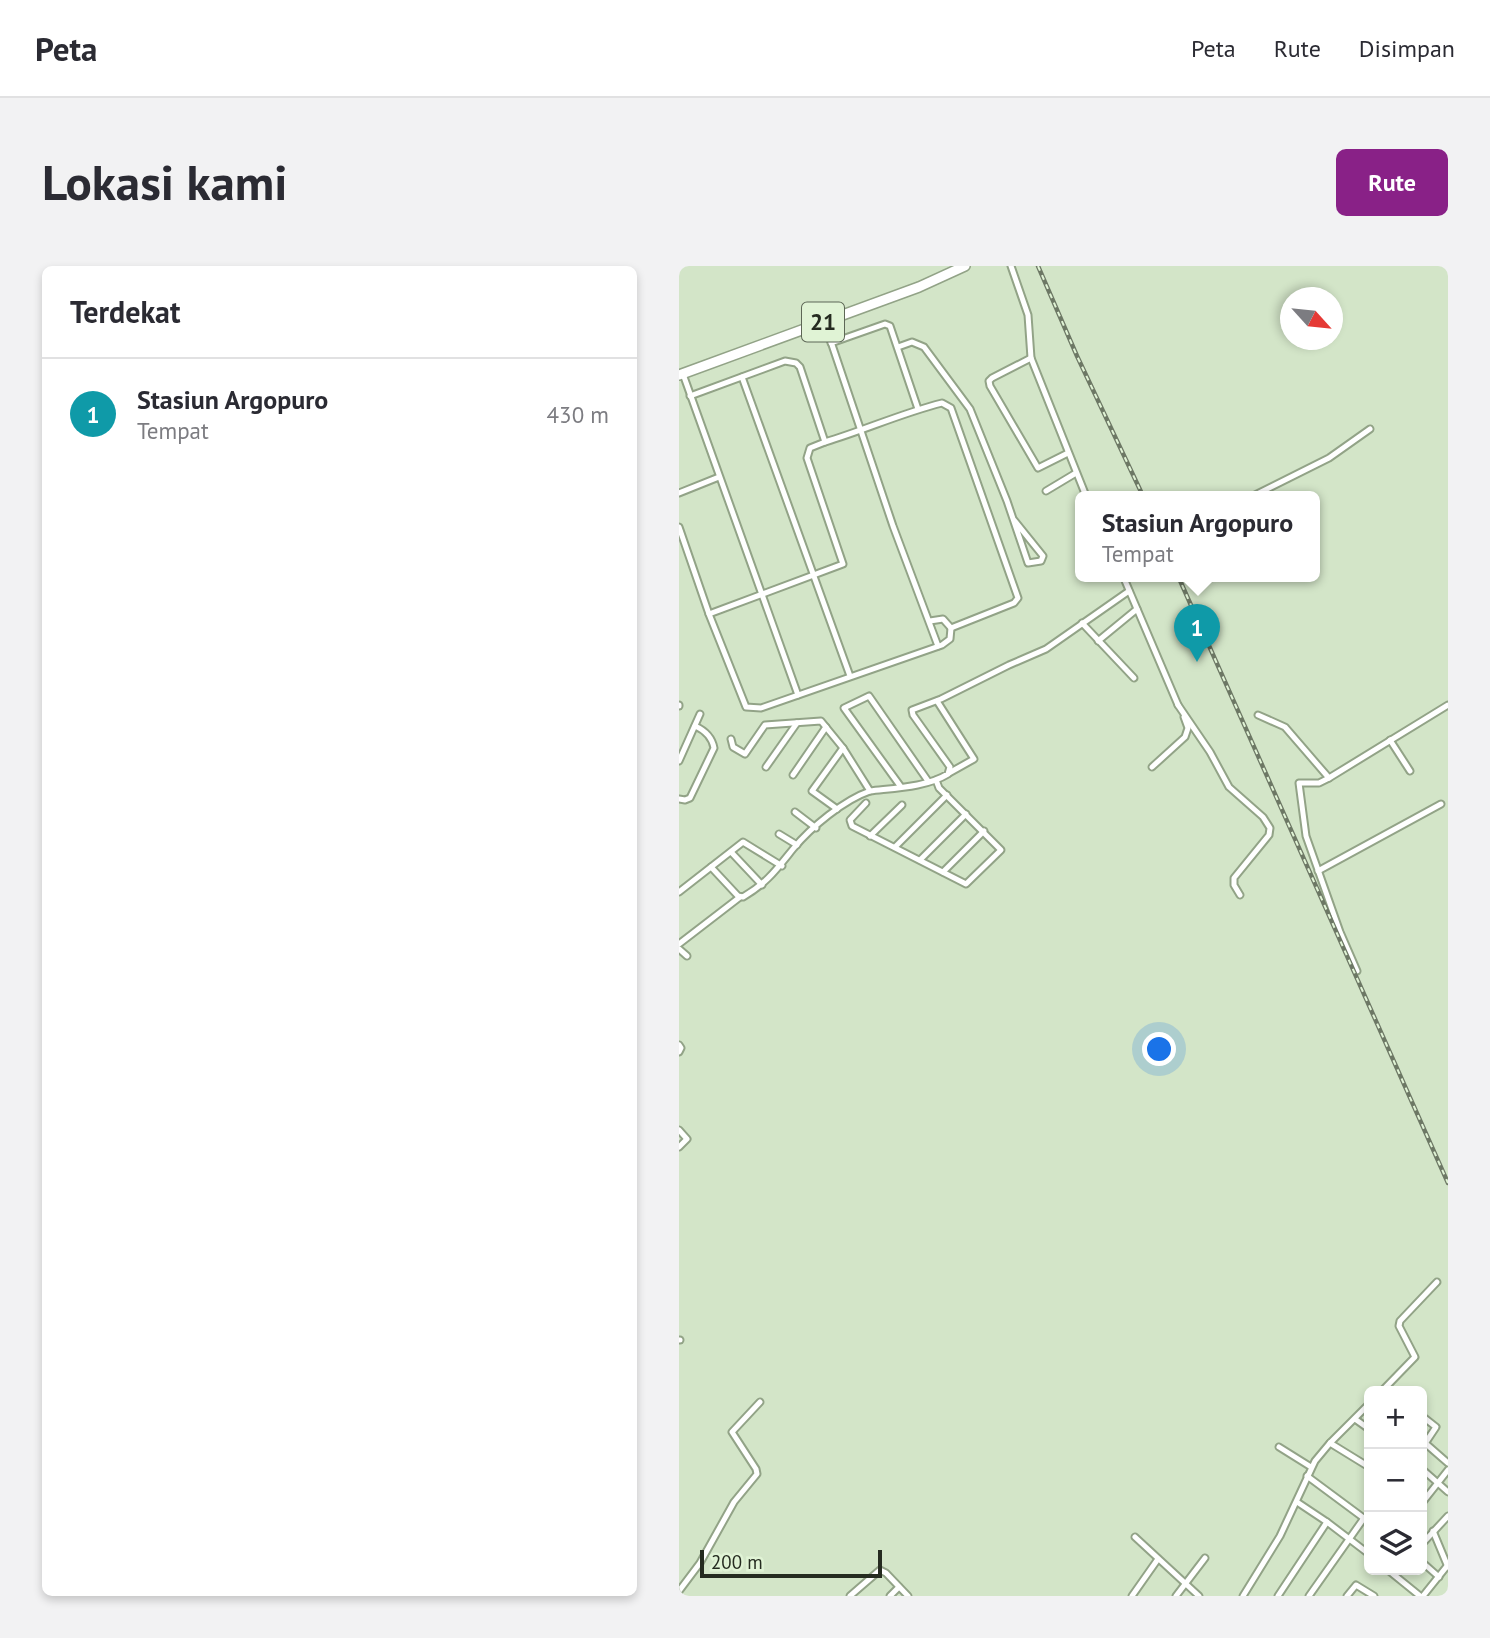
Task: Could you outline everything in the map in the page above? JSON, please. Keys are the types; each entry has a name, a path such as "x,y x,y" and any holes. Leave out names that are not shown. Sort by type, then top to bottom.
{"highway":[{"name":"21","path":"681,374 919,287 965,266"}],"street":[{"path":"1011,266 1028,315 1031,358 1084,491"},
{"path":"824,321 938,646"},
{"path":"831,343 887,324 898,346 918,409"},
{"path":"898,346 912,342 924,347 970,409 1028,563 1041,561 1043,556 1014,520"},
{"path":"1031,358 992,377 990,386 1038,468 1068,453"},
{"path":"690,396 785,361 796,363 800,367 825,442"},
{"path":"681,374 798,695"},
{"path":"742,377 850,676"},
{"path":"709,614 843,564 807,458 810,448 942,402 951,408 1018,598 1014,603 951,628"},
{"path":"1263,491 1329,458 1370,429"},
{"path":"1046,491 1076,473"},
{"path":"679,493 719,477"},
{"path":"679,527 709,614 746,707 761,708 938,646 950,639 951,628 943,619 930,621"},
{"path":"1125,582 1188,728 1187,734 1152,767"},
{"path":"949,774 950,768 912,710 937,701 1046,649 1129,591"},
{"path":"1098,641 1137,609"},
{"path":"1083,623 1135,678"},
{"path":"901,787 844,708 869,696 928,781"},
{"path":"687,956 679,947 740,897 762,885 782,866 797,845 850,799 870,791 936,779 974,760 937,701"},
{"path":"1178,705 1210,752 1229,787 1263,817 1270,828 1269,835 1234,878 1234,885 1240,895"},
{"path":"1357,971 1340,932 1306,836 1299,783 1319,783 1329,778 1448,705"},
{"path":"679,761 700,714"},
{"path":"1258,715 1285,727 1329,778"},
{"path":"731,739 733,747 745,754 765,725 821,721 843,748 870,791"},
{"path":"766,767 797,723"},
{"path":"679,799 689,798 714,748 706,733 695,726"},
{"path":"793,775 827,727"},
{"path":"1390,740 1410,771"},
{"path":"837,809 812,792 843,748"},
{"path":"866,803 850,820 852,826 966,884 1001,852 1001,848 939,788 936,779"},
{"path":"895,848 947,796"},
{"path":"1318,871 1441,804"},
{"path":"870,836 902,805"},
{"path":"795,812 817,828"},
{"path":"919,860 966,814"},
{"path":"943,872 984,831"},
{"path":"779,834 797,845"},
{"path":"679,892 743,842 782,866"},
{"path":"731,852 762,885"},
{"path":"711,867 740,897"},
{"path":"679,1045 679,1052"},
{"path":"679,1130 687,1139 679,1147"},
{"path":"1389,1386 1415,1357 1399,1321 1437,1282"},
{"path":"679,1591 701,1563 734,1502 757,1474 732,1432 760,1402"},
{"path":"1246,1595 1297,1502 1311,1467 1330,1443 1364,1409"},
{"path":"1355,1419 1364,1425"},
{"path":"1427,1420 1436,1427 1427,1439"},
{"path":"1330,1443 1364,1464"},
{"path":"1279,1447 1311,1467"},
{"path":"1427,1448 1448,1463"},
{"path":"1427,1496 1448,1470"},
{"path":"1427,1473 1448,1492"},
{"path":"1307,1476 1364,1518"},
{"path":"1297,1502 1364,1551"},
{"path":"1427,1538 1448,1516"},
{"path":"1278,1596 1327,1522"},
{"path":"1309,1596 1349,1538 1364,1523"},
{"path":"1395,1575 1422,1596 1439,1577 1448,1566 1433,1531"},
{"path":"1135,1537 1199,1596"},
{"path":"1176,1596 1205,1558"},
{"path":"1132,1596 1158,1559"},
{"path":"1427,1566 1439,1577"},
{"path":"850,1596 880,1570 908,1596"},
{"path":"1347,1596 1356,1584 1374,1596"},
{"path":"890,1596 899,1587"}],"railway":[{"path":"1038,266 1141,491"},
{"path":"1181,582 1448,1183"}],"place":[{"name":"Stasiun Argopuro","path":"1197,662"}]}
